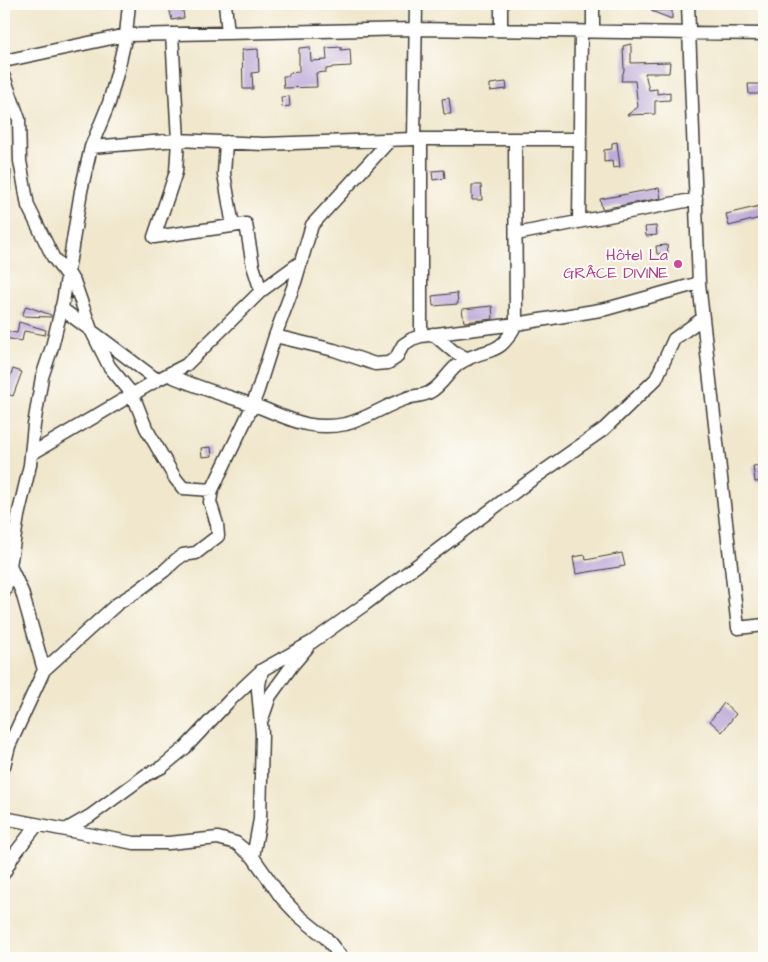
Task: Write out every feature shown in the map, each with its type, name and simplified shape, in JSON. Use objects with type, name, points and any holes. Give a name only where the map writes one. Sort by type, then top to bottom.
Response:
[{"type":"street","points":[[4,592],[31,454],[42,377],[52,347],[61,308],[81,190],[91,147],[109,103],[126,35],[130,4]]},
{"type":"street","points":[[225,4],[228,33]]},
{"type":"street","points":[[416,4],[418,139],[427,335]]},
{"type":"street","points":[[501,4],[501,30]]},
{"type":"street","points":[[579,222],[579,139],[587,32],[593,4]]},
{"type":"street","points":[[688,4],[699,283],[738,628],[764,625]]},
{"type":"street","points":[[4,61],[126,35],[415,29],[764,34]]},
{"type":"street","points":[[172,34],[178,140],[176,172],[154,236],[246,224],[253,266],[261,291]]},
{"type":"street","points":[[4,77],[19,119],[20,161],[28,206],[53,258],[75,284],[91,330],[109,366],[133,395],[146,428],[175,478],[183,488],[212,490]]},
{"type":"street","points":[[91,147],[178,140],[264,144],[418,139],[579,139]]},
{"type":"street","points":[[169,375],[297,423],[319,427],[345,424],[364,418],[406,398],[430,392],[460,363],[502,346],[509,338],[516,324],[515,139]]},
{"type":"street","points":[[4,766],[6,745],[44,670],[117,604],[136,592],[183,555],[196,553],[215,539],[219,531],[210,502],[212,490],[252,405],[302,260],[312,225],[390,140]]},
{"type":"street","points":[[226,142],[224,174],[233,226]]},
{"type":"street","points":[[516,234],[696,199]]},
{"type":"street","points":[[31,454],[186,365],[261,291],[302,260]]},
{"type":"street","points":[[275,336],[334,350],[375,364],[388,363],[396,358],[403,345],[412,338],[516,324],[606,309],[699,283]]},
{"type":"street","points":[[61,308],[157,380]]},
{"type":"street","points":[[67,829],[90,816],[146,775],[162,767],[185,748],[230,700],[262,670],[312,642],[527,483],[604,429],[656,379],[674,339],[703,318]]},
{"type":"street","points":[[427,335],[468,359]]},
{"type":"street","points":[[10,566],[22,592],[44,670]]},
{"type":"street","points":[[261,721],[270,696],[312,642]]},
{"type":"street","points":[[253,857],[260,819],[262,734],[258,690],[262,670]]},
{"type":"street","points":[[4,818],[134,843],[169,843],[218,838],[236,843],[253,857],[281,897],[299,916],[326,938],[342,958]]},
{"type":"street","points":[[4,873],[12,856],[37,825]]},
{"type":"building","points":[[168,4],[182,4],[184,18],[172,20]]},
{"type":"building","points":[[672,10],[672,19],[651,11]]},
{"type":"building","points":[[631,44],[631,63],[670,62],[669,73],[645,73],[649,90],[657,89],[657,94],[670,92],[670,100],[655,101],[655,114],[627,115],[638,107],[635,81],[621,81],[624,70],[623,46]]},
{"type":"building","points":[[310,47],[311,61],[327,60],[326,48],[341,47],[341,50],[350,49],[351,66],[332,67],[326,69],[326,72],[316,73],[317,87],[284,88],[283,76],[299,72],[299,48]]},
{"type":"building","points":[[258,49],[259,72],[252,73],[253,89],[243,89],[242,50]]},
{"type":"building","points":[[506,82],[507,89],[490,91],[490,84]]},
{"type":"building","points":[[748,84],[764,84],[764,94],[749,94]]},
{"type":"building","points":[[289,96],[290,106],[282,107],[281,97]]},
{"type":"building","points":[[449,98],[451,114],[444,114],[442,99]]},
{"type":"building","points":[[617,142],[620,167],[613,168],[612,161],[604,162],[604,150],[612,149],[612,143]]},
{"type":"building","points":[[4,170],[11,170],[10,192],[4,192]]},
{"type":"building","points":[[444,170],[445,178],[433,180],[432,171]]},
{"type":"building","points":[[472,185],[481,185],[482,200],[472,200]]},
{"type":"building","points":[[659,188],[661,198],[602,209],[600,199]]},
{"type":"building","points":[[760,206],[760,218],[729,226],[726,214]]},
{"type":"building","points":[[656,226],[657,235],[646,236],[645,227]]},
{"type":"building","points":[[667,245],[668,253],[657,254],[656,246]]},
{"type":"building","points":[[457,293],[458,304],[433,306],[432,296]]},
{"type":"building","points":[[26,306],[51,315],[51,317],[22,316]]},
{"type":"building","points":[[492,306],[493,319],[464,322],[462,309]]},
{"type":"building","points":[[19,322],[46,330],[45,335],[24,331],[22,341],[4,338],[4,331],[17,333]]},
{"type":"building","points":[[13,369],[22,372],[13,396],[4,393]]},
{"type":"building","points":[[211,447],[212,456],[202,457],[201,448]]},
{"type":"building","points":[[764,465],[764,481],[755,482],[753,466]]},
{"type":"building","points":[[622,553],[625,566],[576,574],[573,557],[585,555],[586,560]]},
{"type":"building","points":[[724,703],[736,714],[722,732],[710,721]]},
{"type":"place","name":"Hôtel La GRÂCE DIVINE","points":[[678,264]]}]
